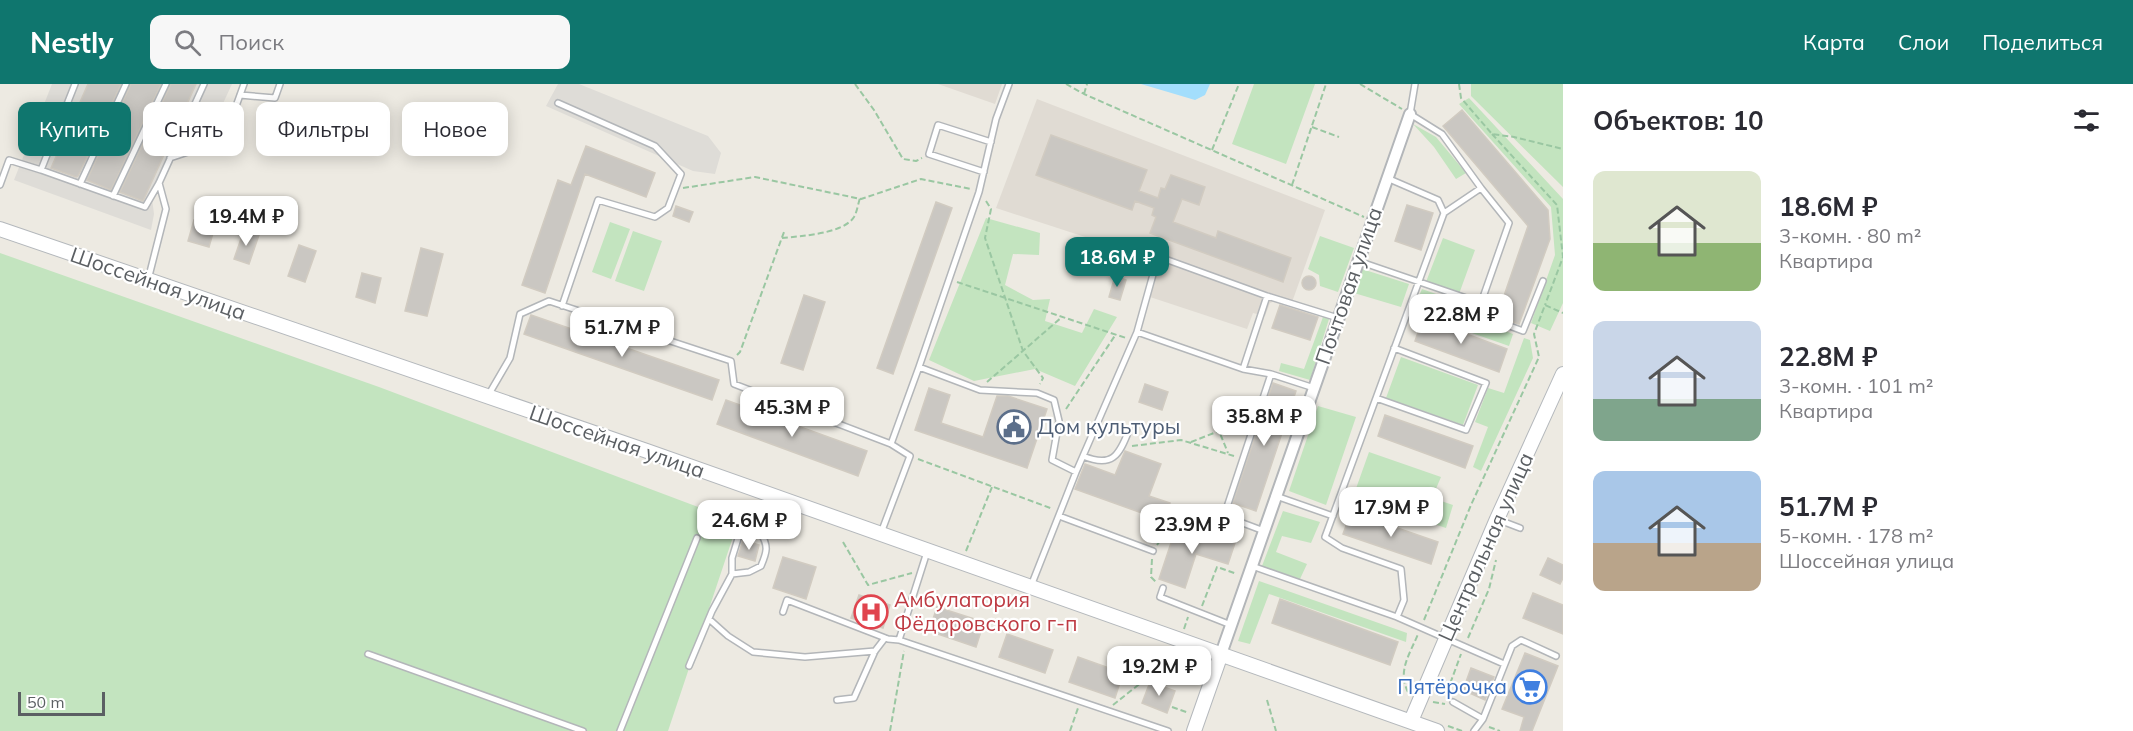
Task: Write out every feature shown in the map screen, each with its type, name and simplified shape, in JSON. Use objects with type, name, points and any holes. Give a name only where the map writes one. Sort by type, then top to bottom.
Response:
[{"type":"main road","name":"Шоссейная улица","points":[[0,229],[773,495],[1437,731]]},
{"type":"main road","name":"Центральная улица","points":[[1411,721],[1497,519],[1563,374]]},
{"type":"main road","name":"Почтовая улица","points":[[1194,731],[1221,654]]},
{"type":"street","name":"Почтовая улица","points":[[1221,654],[1410,114]]},
{"type":"lane","points":[[41,170],[75,84]]},
{"type":"lane","points":[[80,184],[126,84]]},
{"type":"lane","points":[[113,196],[166,84]]},
{"type":"lane","points":[[0,185],[9,160],[145,207],[159,183],[204,84]]},
{"type":"lane","points":[[170,158],[215,143],[231,120],[244,84]]},
{"type":"lane","points":[[240,95],[275,98],[279,84]]},
{"type":"lane","points":[[891,444],[979,191],[996,119],[1009,84]]},
{"type":"lane","points":[[1415,84],[1410,114],[1442,135],[1509,223],[1481,303]]},
{"type":"lane","points":[[558,103],[655,146],[681,174],[669,208],[655,218],[598,200],[562,306]]},
{"type":"lane","points":[[984,172],[929,154],[938,125],[991,142]]},
{"type":"lane","points":[[1387,178],[1438,200],[1444,213]]},
{"type":"lane","points":[[148,281],[166,209],[159,183]]},
{"type":"lane","points":[[1397,617],[1404,600],[1401,569],[1342,548],[1325,537],[1444,213],[1481,188]]},
{"type":"lane","points":[[1031,586],[1076,472],[1134,340],[1157,260],[1165,259],[1267,296],[1338,318]]},
{"type":"lane","points":[[1358,261],[1481,303],[1491,319],[1523,331],[1543,281]]},
{"type":"lane","points":[[1243,369],[1267,296]]},
{"type":"lane","points":[[487,397],[510,358],[520,314],[549,301],[731,361],[734,384],[891,444],[910,456],[881,535]]},
{"type":"lane","points":[[1137,332],[1243,369],[1271,374],[1314,388]]},
{"type":"lane","points":[[1376,398],[1466,430],[1486,383],[1394,348]]},
{"type":"lane","points":[[919,367],[980,390],[1037,393],[1054,400],[1059,421],[1052,460],[1076,472]]},
{"type":"lane","points":[[1264,531],[1224,516],[1271,374]]},
{"type":"lane","points":[[1083,456],[1096,462],[1107,461],[1116,456],[1123,447],[1129,430]]},
{"type":"lane","points":[[732,574],[749,572],[761,566],[767,552],[766,543],[760,532],[773,495]]},
{"type":"lane","points":[[1276,496],[1333,516]]},
{"type":"lane","points":[[1060,514],[1153,551]]},
{"type":"lane","points":[[1497,519],[1520,528]]},
{"type":"lane","points":[[689,666],[732,574],[732,558],[740,532],[760,532]]},
{"type":"lane","points":[[620,731],[697,538]]},
{"type":"lane","points":[[899,640],[927,551]]},
{"type":"lane","points":[[1252,566],[1397,617],[1504,664]]},
{"type":"lane","points":[[1163,588],[1160,597],[1231,625]]},
{"type":"lane","points":[[783,612],[787,600],[885,638],[899,640],[1168,731]]},
{"type":"lane","points":[[709,619],[728,636],[753,652],[805,657],[875,651]]},
{"type":"lane","points":[[837,700],[854,698],[872,663],[875,651],[885,638]]},
{"type":"lane","points":[[1474,731],[1512,646],[1521,640],[1556,656]]},
{"type":"lane","points":[[368,654],[583,731]]},
{"type":"lane","points":[[1454,702],[1480,721]]},
{"type":"path","points":[[855,84],[874,110],[903,159],[916,161],[929,154]]},
{"type":"path","points":[[1066,84],[1372,221]]},
{"type":"path","points":[[1084,94],[1087,84]]},
{"type":"path","points":[[1212,150],[1239,84]]},
{"type":"path","points":[[1292,185],[1326,84]]},
{"type":"path","points":[[1360,84],[1410,114]]},
{"type":"path","points":[[1408,692],[1402,673],[1471,505],[1539,357],[1534,334],[1563,257],[1557,206],[1461,98],[1459,84]]},
{"type":"path","points":[[1312,127],[1339,137]]},
{"type":"path","points":[[1492,134],[1563,149]]},
{"type":"path","points":[[675,189],[755,177],[860,198],[921,179],[979,191],[991,209],[985,238],[1005,298],[1023,351],[1042,378],[1037,393]]},
{"type":"path","points":[[782,238],[824,233],[849,222],[855,216],[860,198]]},
{"type":"path","points":[[731,361],[740,352],[784,232]]},
{"type":"path","points":[[949,280],[1134,340]]},
{"type":"path","points":[[1545,305],[1563,313]]},
{"type":"path","points":[[980,390],[1062,317]]},
{"type":"path","points":[[1059,421],[1116,334]]},
{"type":"path","points":[[1220,426],[1219,431],[1229,454]]},
{"type":"path","points":[[1189,442],[1219,431]]},
{"type":"path","points":[[1123,447],[1181,440],[1243,459]]},
{"type":"path","points":[[910,456],[1060,514]]},
{"type":"path","points":[[962,562],[992,487]]},
{"type":"path","points":[[1163,588],[1151,577],[1153,551],[1169,528],[1180,522],[1197,523],[1224,516]]},
{"type":"path","points":[[843,542],[868,585],[920,571]]},
{"type":"path","points":[[1199,612],[1217,567],[1248,578]]},
{"type":"path","points":[[890,731],[906,643]]},
{"type":"path","points":[[1107,710],[1147,678],[1168,675]]},
{"type":"path","points":[[1267,700],[1276,731]]},
{"type":"path","points":[[1427,700],[1443,705],[1454,702]]},
{"type":"path","points":[[1077,731],[1071,730],[1081,701]]},
{"type":"path","points":[[1172,707],[1192,714]]},
{"type":"path","points":[[1480,721],[1500,731]]},
{"type":"shaded area","points":[[52,84],[232,84],[224,102],[143,102],[143,156],[173,156],[152,199],[154,214],[151,230],[14,180],[24,156],[131,156],[131,102],[45,102]]},
{"type":"shaded area","points":[[558,84],[579,84],[708,136],[721,153],[715,174],[693,171],[546,106]]},
{"type":"shaded area","points":[[938,84],[1002,84],[995,104]]},
{"type":"shaded area","points":[[1037,99],[1325,210],[1291,305],[1277,300],[1270,303],[1265,316],[1253,313],[1247,329],[1150,297],[1156,276],[1130,267],[1119,248],[996,208]]},
{"type":"green space","points":[[1254,84],[1315,84],[1286,164],[1232,144]]},
{"type":"green space","points":[[1471,84],[1563,84],[1563,187],[1471,96]]},
{"type":"green space","points":[[1469,98],[1563,199],[1563,303],[1550,331],[1531,323],[1555,255],[1551,207],[1459,104]]},
{"type":"green space","points":[[1413,124],[1436,137],[1466,173],[1456,179],[1434,147]]},
{"type":"green space","points":[[986,218],[1040,233],[1039,255],[1013,254],[1005,285],[1033,300],[1050,299],[1045,321],[1082,333],[1094,309],[1117,317],[1075,386],[1035,369],[974,381],[929,360]]},
{"type":"green space","points":[[610,222],[630,229],[611,279],[592,272]]},
{"type":"green space","points":[[633,231],[662,241],[644,291],[615,281]]},
{"type":"green space","points":[[1320,236],[1354,248],[1338,292],[1320,286],[1319,275],[1308,269]]},
{"type":"green space","points":[[1443,238],[1475,250],[1459,294],[1426,282]]},
{"type":"green space","points":[[0,253],[379,387],[738,522],[668,731],[0,731]]},
{"type":"green space","points":[[1362,269],[1409,284],[1401,307],[1354,293]]},
{"type":"green space","points":[[1422,289],[1473,307],[1484,323],[1513,334],[1509,346],[1412,312]]},
{"type":"green space","points":[[1323,317],[1329,319],[1310,380],[1279,371],[1281,363],[1304,369]]},
{"type":"green space","points":[[1524,338],[1530,340],[1533,358],[1481,471],[1473,467],[1488,427],[1475,422],[1488,388],[1504,393]]},
{"type":"green space","points":[[1401,357],[1478,385],[1463,425],[1386,398]]},
{"type":"green space","points":[[1318,406],[1356,417],[1326,505],[1289,491]]},
{"type":"green space","points":[[1369,452],[1441,477],[1432,498],[1453,505],[1446,528],[1353,497]]},
{"type":"green space","points":[[1283,511],[1320,522],[1311,543],[1282,536],[1276,552],[1307,564],[1300,579],[1262,566]]},
{"type":"green space","points":[[1259,581],[1407,633],[1406,642],[1269,594],[1250,644],[1238,641]]},
{"type":"water","points":[[1141,84],[1210,84],[1205,95],[1195,100]]},
{"type":"building","points":[[88,84],[121,84],[113,102],[80,102]]},
{"type":"building","points":[[131,84],[161,84],[153,102],[143,102],[143,122],[131,148],[131,102],[123,102]]},
{"type":"building","points":[[171,84],[196,84],[188,102],[162,102]]},
{"type":"building","points":[[1462,110],[1548,210],[1550,239],[1519,324],[1497,316],[1528,226],[1443,126]]},
{"type":"building","points":[[1051,135],[1147,170],[1139,191],[1158,198],[1161,188],[1165,189],[1171,175],[1205,187],[1199,205],[1182,199],[1173,222],[1216,238],[1218,231],[1291,258],[1283,282],[1150,233],[1156,217],[1152,215],[1154,208],[1135,201],[1132,210],[1036,175]]},
{"type":"building","points":[[143,143],[143,156],[163,156],[143,201],[120,192]]},
{"type":"building","points":[[586,146],[655,173],[646,197],[585,174],[545,293],[522,285],[558,180],[571,185]]},
{"type":"building","points":[[56,156],[87,156],[76,177],[51,168]]},
{"type":"building","points":[[98,156],[127,156],[111,190],[87,180]]},
{"type":"building","points":[[936,202],[952,208],[893,374],[877,368]]},
{"type":"building","points":[[1407,205],[1433,213],[1421,250],[1395,241]]},
{"type":"building","points":[[676,206],[693,212],[689,222],[673,216]]},
{"type":"building","points":[[194,220],[215,226],[209,247],[188,241]]},
{"type":"building","points":[[244,230],[259,235],[249,264],[234,259]]},
{"type":"building","points":[[299,245],[316,251],[305,282],[288,276]]},
{"type":"building","points":[[421,248],[443,254],[427,316],[405,311]]},
{"type":"building","points":[[362,273],[381,278],[375,303],[356,297]]},
{"type":"building","points":[[1115,276],[1126,280],[1120,300],[1109,297]]},
{"type":"building","points":[[1309,276],[1314,278],[1316,283],[1314,288],[1309,290],[1304,288],[1302,283],[1304,278]]},
{"type":"building","points":[[804,295],[825,302],[803,370],[781,363]]},
{"type":"building","points":[[1280,305],[1318,317],[1310,340],[1272,328]]},
{"type":"building","points":[[531,315],[719,380],[712,400],[524,334]]},
{"type":"building","points":[[1423,318],[1507,349],[1499,372],[1415,341]]},
{"type":"building","points":[[1273,383],[1296,391],[1256,511],[1233,503]]},
{"type":"building","points":[[1145,384],[1168,392],[1162,410],[1139,402]]},
{"type":"building","name":"Дом культуры","points":[[929,388],[950,395],[941,423],[983,437],[997,396],[1008,396],[1047,409],[1027,468],[915,430]]},
{"type":"building","points":[[726,400],[867,451],[858,476],[717,424]]},
{"type":"building","points":[[1218,410],[1229,412],[1226,426],[1215,424]]},
{"type":"building","points":[[1385,415],[1473,446],[1465,468],[1378,436]]},
{"type":"building","points":[[1125,451],[1161,464],[1149,496],[1170,503],[1164,521],[1075,489],[1085,464],[1115,475]]},
{"type":"building","points":[[1351,512],[1438,542],[1431,564],[1343,534]]},
{"type":"building","points":[[1176,528],[1200,536],[1201,531],[1235,543],[1228,564],[1196,554],[1185,588],[1159,579]]},
{"type":"building","points":[[743,540],[759,545],[755,561],[738,556]]},
{"type":"building","points":[[783,557],[816,567],[806,599],[773,588]]},
{"type":"building","points":[[1548,558],[1563,565],[1563,578],[1560,584],[1540,575]]},
{"type":"building","points":[[1533,593],[1563,605],[1563,634],[1523,618]]},
{"type":"building","name":"Амбулатория Фёдоровского г-п","points":[[859,595],[890,605],[883,628],[851,618]]},
{"type":"building","points":[[1280,599],[1398,642],[1390,665],[1272,623]]},
{"type":"building","points":[[937,607],[984,622],[976,647],[929,631]]},
{"type":"building","points":[[1007,634],[1053,650],[1045,673],[999,657]]},
{"type":"building","name":"Пятёрочка","points":[[1525,653],[1558,666],[1532,731],[1520,731],[1524,717],[1502,709]]},
{"type":"building","points":[[1078,657],[1123,673],[1115,698],[1069,682]]},
{"type":"building","points":[[1471,668],[1494,677],[1485,700],[1463,690]]},
{"type":"building","points":[[1150,682],[1175,691],[1167,713],[1142,703]]},
{"type":"place","name":"Дом культуры","points":[[1014,427]]},
{"type":"place","name":"Амбулатория Фёдоровского г-п","points":[[871,612]]},
{"type":"place","name":"Пятёрочка","points":[[1530,687]]}]
